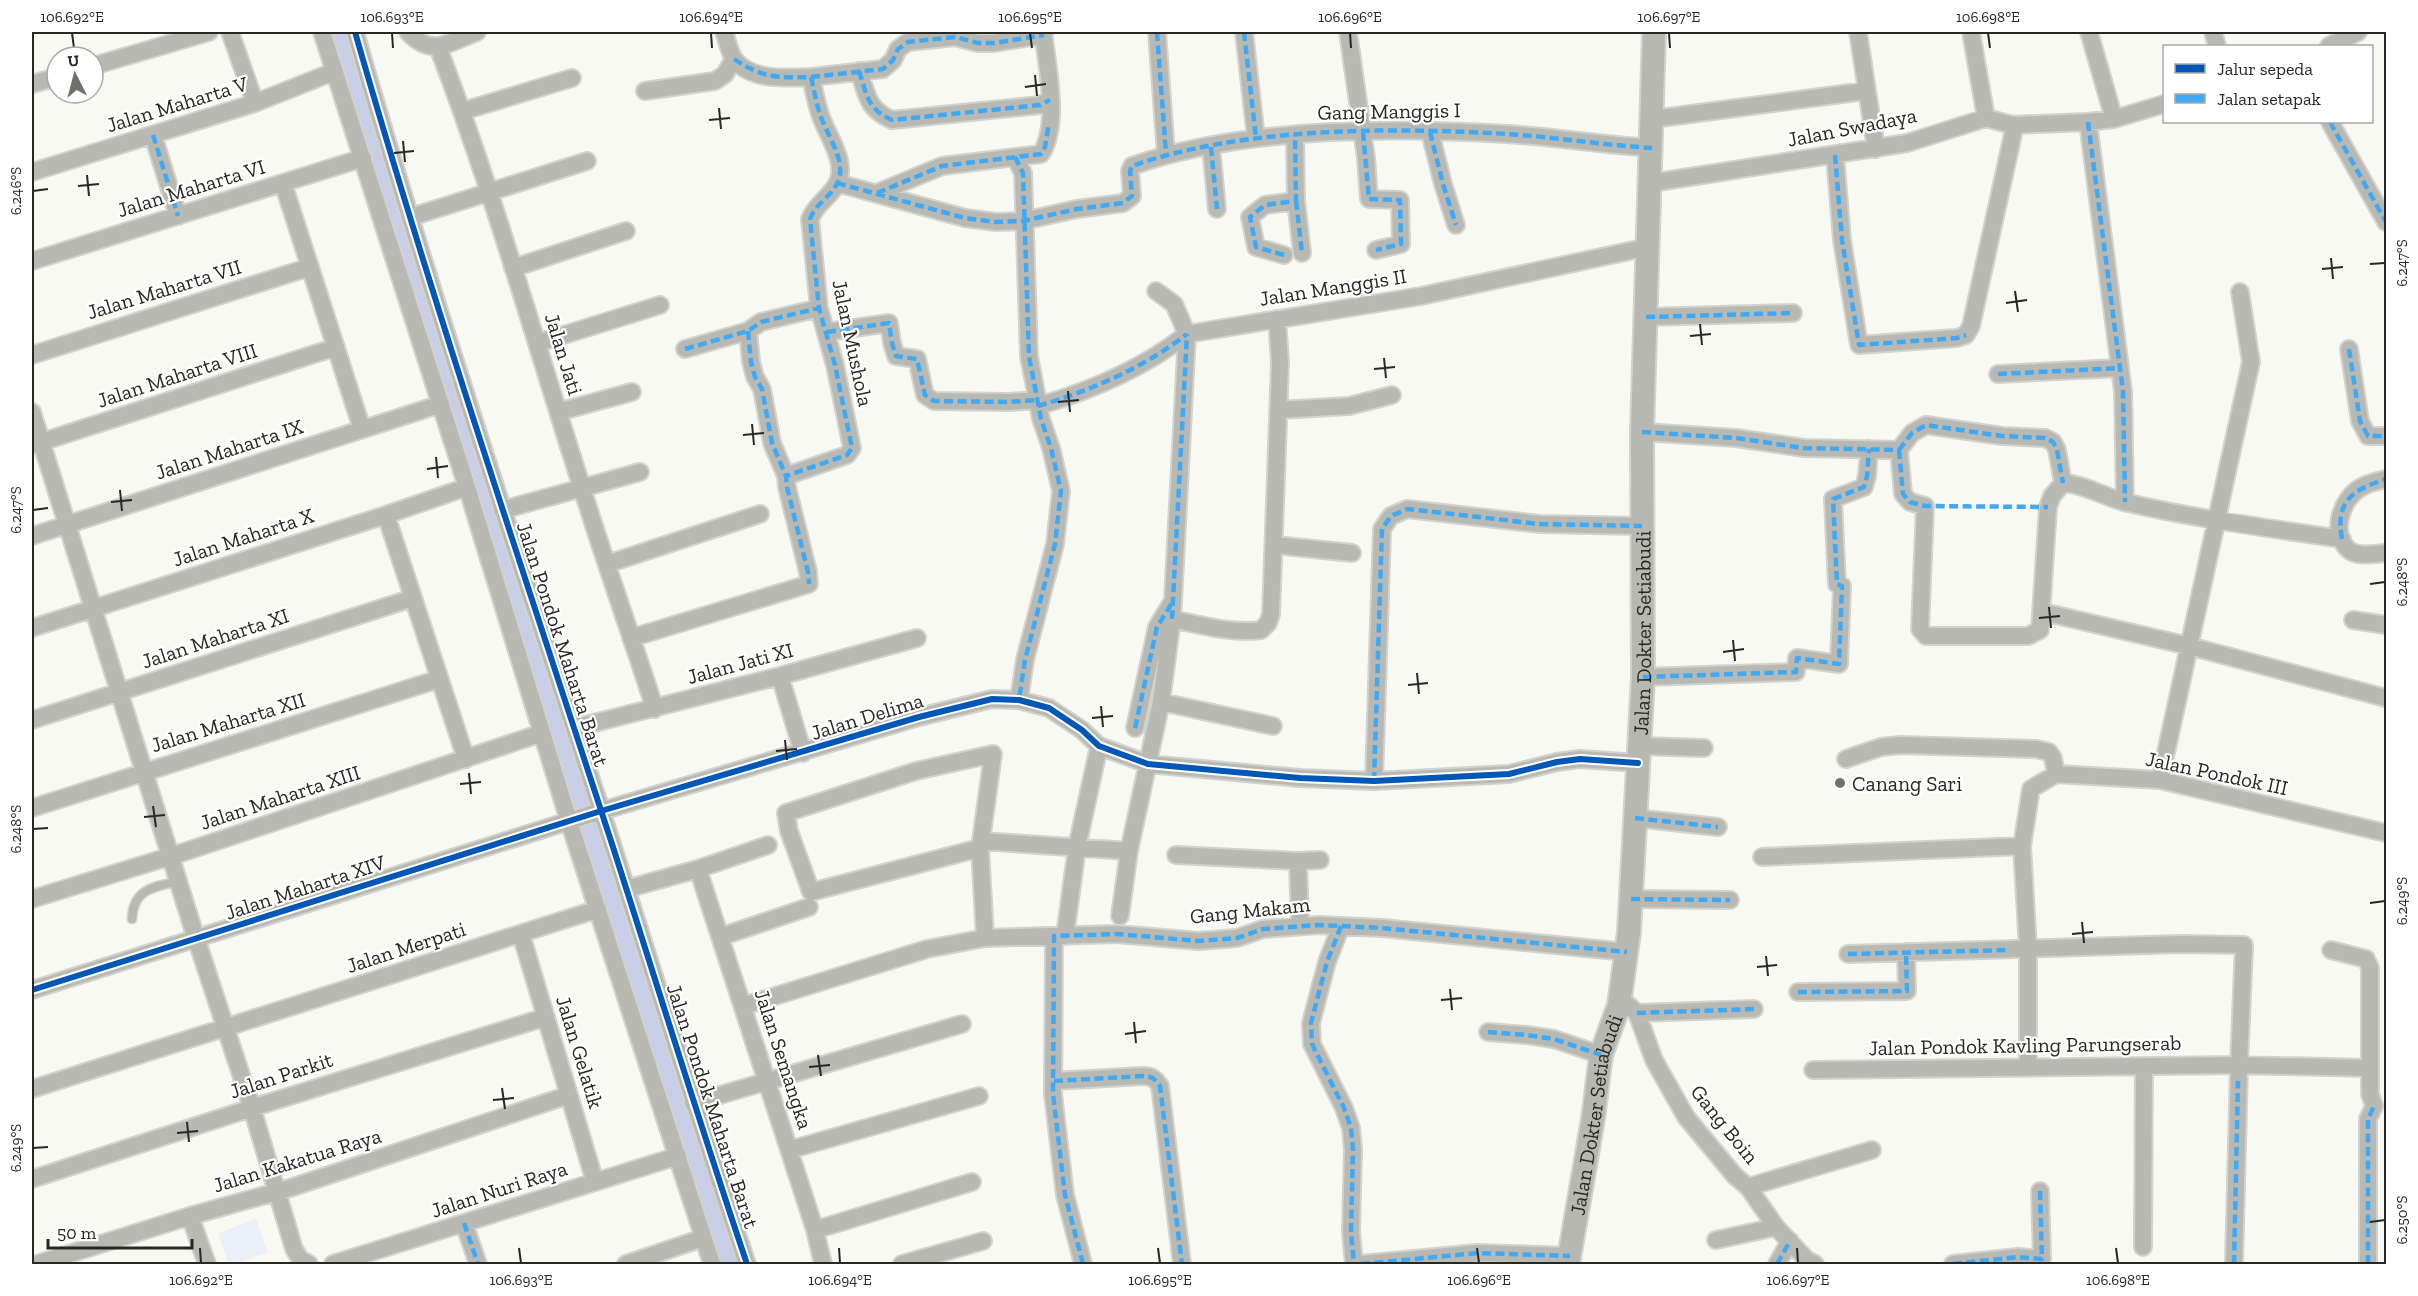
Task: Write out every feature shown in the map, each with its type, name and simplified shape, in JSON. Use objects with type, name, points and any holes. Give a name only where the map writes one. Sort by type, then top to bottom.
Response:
[{"type":"street","points":[[105,62],[209,32]]},
{"type":"street","points":[[230,32],[255,104]]},
{"type":"street","name":"Jalan Pondok Maharta Barat","points":[[322,32],[441,404],[542,734],[584,817],[626,889],[693,1103],[747,1264]]},
{"type":"street","name":"Jalan Pondok Maharta Barat","points":[[355,32],[502,510],[574,728],[598,909],[712,1264]]},
{"type":"street","points":[[408,32],[420,44],[438,46],[477,32]]},
{"type":"street","points":[[724,32],[734,58],[752,71],[779,79],[883,69],[903,46],[923,36],[955,37],[978,43],[994,43],[1044,33],[1050,100],[1049,123],[1045,147],[1041,154],[942,166],[877,193]]},
{"type":"street","points":[[1157,32],[1166,154]]},
{"type":"street","points":[[1244,32],[1256,138]]},
{"type":"street","points":[[1348,32],[1363,132],[1369,199],[1400,200],[1401,244],[1376,250]]},
{"type":"street","name":"Jalan Dokter Setiabudi","points":[[1569,1260],[1601,1055],[1628,1009],[1627,952],[1643,676],[1642,432],[1654,32]]},
{"type":"street","points":[[1858,32],[1865,91],[1876,148]]},
{"type":"street","points":[[1971,32],[1986,118],[2012,125],[2088,122],[2114,119],[2163,104]]},
{"type":"street","points":[[2089,32],[2114,119]]},
{"type":"street","points":[[2331,45],[2358,32]]},
{"type":"street","name":"Jalan Jati","points":[[438,46],[463,111],[582,488],[655,709]]},
{"type":"street","points":[[645,91],[715,81],[725,74],[734,58]]},
{"type":"street","points":[[859,71],[871,106],[879,114],[892,120],[1040,105],[1050,100]]},
{"type":"street","name":"Jalan Maharta V","points":[[32,172],[255,104],[333,72]]},
{"type":"street","points":[[811,77],[819,113],[835,147],[840,174],[837,183],[980,221],[1023,221]]},
{"type":"street","points":[[463,111],[572,78]]},
{"type":"street","points":[[1653,119],[1865,91]]},
{"type":"street","name":"Jalan Swadaya","points":[[1651,183],[1907,143],[1986,118]]},
{"type":"street","points":[[2088,122],[2123,391],[2125,502]]},
{"type":"street","points":[[2331,123],[2385,216]]},
{"type":"street","points":[[1835,155],[1842,240],[1859,345],[1958,338],[1966,335],[1971,326],[2013,134],[2012,125]]},
{"type":"street","name":"Gang Manggis I","points":[[1023,221],[1123,203],[1129,200],[1133,192],[1130,168],[1166,154],[1256,138],[1363,132],[1430,132],[1508,134],[1652,148]]},
{"type":"street","points":[[1430,132],[1456,225]]},
{"type":"street","points":[[153,135],[178,216]]},
{"type":"street","points":[[1294,135],[1296,201],[1302,253]]},
{"type":"street","points":[[1211,147],[1217,209]]},
{"type":"street","points":[[1015,157],[1023,173],[1029,356],[1038,403],[1052,448],[1061,491],[1055,544],[1025,660],[1019,700]]},
{"type":"street","name":"Jalan Maharta VI","points":[[32,261],[363,158]]},
{"type":"street","points":[[411,217],[587,161]]},
{"type":"street","points":[[284,183],[362,429]]},
{"type":"street","name":"Jalan Mushola","points":[[786,476],[847,455],[852,448],[827,332],[819,308],[810,219],[814,207],[828,197],[837,183]]},
{"type":"street","points":[[1284,255],[1256,247],[1250,217],[1265,205],[1296,201]]},
{"type":"street","points":[[513,268],[626,231]]},
{"type":"street","name":"Jalan Manggis II","points":[[827,332],[889,323],[896,356],[917,359],[925,395],[934,401],[1038,403],[1065,398],[1163,353],[1187,334],[1421,296],[1648,247]]},
{"type":"street","name":"Jalan Maharta VII","points":[[32,355],[310,267]]},
{"type":"street","points":[[1120,916],[1129,851],[1161,702],[1172,619],[1187,334],[1174,304],[1156,291]]},
{"type":"street","points":[[2160,780],[2251,362],[2240,292]]},
{"type":"street","points":[[538,343],[660,305]]},
{"type":"street","points":[[685,349],[748,331],[761,322],[819,308]]},
{"type":"street","points":[[1646,316],[1793,313]]},
{"type":"street","points":[[1172,619],[1251,632],[1261,630],[1268,623],[1271,614],[1275,545],[1279,410],[1280,363],[1277,319]]},
{"type":"street","points":[[631,638],[809,584],[786,476],[772,443],[762,389],[755,377],[751,362],[748,331]]},
{"type":"street","name":"Jalan Maharta VIII","points":[[36,443],[336,347]]},
{"type":"street","points":[[2349,349],[2363,430],[2368,436],[2386,436]]},
{"type":"street","points":[[1998,374],[2120,368]]},
{"type":"street","points":[[558,412],[632,392]]},
{"type":"street","points":[[1279,410],[1349,406],[1392,395]]},
{"type":"street","name":"Jalan Maharta IX","points":[[32,536],[441,404]]},
{"type":"street","points":[[32,412],[36,443],[68,526],[278,1191],[294,1249],[305,1262]]},
{"type":"street","points":[[2063,483],[2057,450],[2053,442],[2045,438],[2002,436],[1926,425],[1911,433],[1899,450],[1903,494],[1910,502],[1925,506],[1920,629],[1922,633],[1926,636],[2028,636],[2040,630],[2043,612],[2048,507],[2052,496],[2063,483],[2072,483],[2125,502],[2218,520],[2342,539]]},
{"type":"street","points":[[1642,432],[1736,438],[1804,448],[1899,450]]},
{"type":"street","points":[[1643,676],[1796,672],[1797,658],[1839,664],[1842,586],[1837,584],[1833,499],[1864,487],[1869,449]]},
{"type":"street","points":[[502,510],[640,472]]},
{"type":"street","points":[[2386,478],[2359,488],[2349,498],[2342,507],[2340,525],[2342,539],[2350,550],[2360,554],[2386,553]]},
{"type":"street","name":"Jalan Maharta X","points":[[32,628],[467,487]]},
{"type":"street","points":[[1374,781],[1382,529],[1391,516],[1407,509],[1522,522],[1642,526]]},
{"type":"street","points":[[607,564],[760,514]]},
{"type":"street","points":[[386,515],[466,759]]},
{"type":"street","points":[[1275,545],[1352,553]]},
{"type":"street","name":"Jalan Maharta XI","points":[[32,720],[413,598]]},
{"type":"street","points":[[1135,728],[1157,627],[1173,600]]},
{"type":"street","points":[[2043,612],[2189,646],[2386,698]]},
{"type":"street","points":[[2353,620],[2386,625]]},
{"type":"street","name":"Jalan Jati XI","points":[[574,728],[655,709],[917,638]]},
{"type":"street","points":[[780,676],[803,753]]},
{"type":"street","name":"Jalan Maharta XII","points":[[32,808],[439,679]]},
{"type":"street","name":"Jalan Delima","points":[[584,817],[963,705],[992,699],[1019,700],[1049,708],[1082,730],[1099,746]]},
{"type":"street","points":[[1161,702],[1273,726]]},
{"type":"street","name":"Jalan Maharta XIII","points":[[32,899],[171,856],[542,734]]},
{"type":"street","points":[[1846,759],[1881,747],[1900,745],[2036,749],[2049,752],[2053,758],[2056,774],[2031,789],[2022,846],[2028,950],[2028,1067]]},
{"type":"street","points":[[1083,1264],[1076,1230],[1065,1195],[1053,1094],[1059,936],[1099,746],[1148,764],[1300,778],[1374,781],[1509,774],[1557,762],[1704,748]]},
{"type":"street","points":[[985,938],[980,889],[980,844],[993,754],[915,771],[786,813],[789,831],[811,892],[980,844],[1129,851]]},
{"type":"street","name":"Jalan Pondok III","points":[[2056,774],[2160,780],[2386,833]]},
{"type":"street","name":"Jalan Maharta XIV","points":[[32,990],[584,817]]},
{"type":"street","points":[[1635,818],[1718,827]]},
{"type":"street","points":[[626,889],[698,869],[768,845]]},
{"type":"street","points":[[1762,857],[2022,846]]},
{"type":"street","points":[[1176,855],[1320,860]]},
{"type":"street","points":[[1298,861],[1300,926]]},
{"type":"street","name":"Jalan Semangka","points":[[698,869],[815,1230],[823,1264]]},
{"type":"street","points":[[1631,899],[1730,900]]},
{"type":"street","points":[[720,937],[809,907]]},
{"type":"street","name":"Jalan Merpati","points":[[32,1089],[598,909]]},
{"type":"street","points":[[1341,926],[1327,962],[1311,1023],[1311,1044],[1344,1108],[1351,1128],[1353,1150],[1351,1232],[1354,1264]]},
{"type":"street","name":"Gang Makam","points":[[743,1006],[927,949],[985,938],[1117,934],[1199,941],[1237,938],[1263,929],[1341,926],[1627,952]]},
{"type":"street","name":"Jalan Gelatik","points":[[521,934],[595,1182]]},
{"type":"street","points":[[1848,954],[2180,944],[2244,945],[2234,1264]]},
{"type":"street","points":[[2331,950],[2366,959],[2370,968],[2370,1094],[2380,1108],[2368,1119],[2368,1264]]},
{"type":"street","points":[[1798,992],[1907,991],[1906,952]]},
{"type":"street","points":[[1628,1009],[1754,1009]]},
{"type":"street","name":"Gang Boin","points":[[1628,1009],[1686,1117],[1735,1176],[1748,1187],[1776,1227],[1808,1260],[1815,1264]]},
{"type":"street","name":"Jalan Parkit","points":[[32,1179],[546,1017]]},
{"type":"street","points":[[693,1103],[962,1024]]},
{"type":"street","points":[[1488,1032],[1554,1040],[1601,1055]]},
{"type":"street","points":[[2143,1247],[2144,1066]]},
{"type":"street","name":"Jalan Pondok Kavling Parungserab","points":[[1813,1070],[2144,1066],[2239,1073],[2370,1068]]},
{"type":"street","points":[[1054,1081],[1142,1076],[1149,1076],[1156,1080],[1160,1086],[1182,1264]]},
{"type":"street","name":"Jalan Kakatua Raya","points":[[37,1264],[278,1191],[569,1095]]},
{"type":"street","points":[[789,1150],[979,1096]]},
{"type":"street","points":[[1748,1187],[1872,1150]]},
{"type":"street","name":"Jalan Nuri Raya","points":[[333,1264],[678,1156]]},
{"type":"street","points":[[815,1230],[972,1182]]},
{"type":"street","points":[[1953,1264],[2018,1257],[2043,1262],[2040,1191]]},
{"type":"street","points":[[190,1216],[207,1264]]},
{"type":"street","points":[[464,1223],[478,1264]]},
{"type":"street","points":[[1716,1240],[1776,1227]]},
{"type":"street","points":[[627,1264],[703,1238]]},
{"type":"street","points":[[902,1264],[983,1241]]},
{"type":"street","points":[[1777,1264],[1790,1241]]},
{"type":"street","points":[[1361,1264],[1478,1253],[1569,1260]]},
{"type":"lane","points":[[132,919],[132,907],[136,899],[144,892],[178,880]]},
{"type":"shaded area","points":[[256,1219],[268,1252],[229,1264],[218,1233]]},
{"type":"waterway","points":[[336,32],[620,939],[727,1264]]},
{"type":"marked path","points":[[1157,32],[1166,154]]},
{"type":"marked path","points":[[1244,32],[1256,138]]},
{"type":"marked path","points":[[811,77],[883,69],[893,60],[898,49],[908,42],[955,37],[978,43],[994,43],[1044,35]]},
{"type":"marked path","points":[[734,59],[753,70],[771,76],[811,77],[820,114],[835,147],[840,165],[838,182],[810,219],[819,308],[835,365],[852,448],[847,455],[786,476]]},
{"type":"marked path","points":[[859,71],[866,94],[873,106],[892,120],[1040,105],[1050,100]]},
{"type":"marked path","points":[[2088,122],[2123,391],[2125,502]]},
{"type":"marked path","points":[[877,193],[942,166],[1041,154],[1045,147],[1049,123]]},
{"type":"marked path","points":[[2331,123],[2386,222]]},
{"type":"marked path","points":[[837,183],[965,218],[996,222],[1023,221],[1077,209],[1123,203],[1132,196],[1130,171],[1132,166],[1175,153],[1268,137],[1366,131],[1462,132],[1525,135],[1652,148]]},
{"type":"marked path","points":[[1363,132],[1369,199],[1400,200],[1401,244],[1376,250]]},
{"type":"marked path","points":[[1430,132],[1456,225]]},
{"type":"marked path","points":[[153,135],[178,216]]},
{"type":"marked path","points":[[1284,255],[1256,247],[1250,217],[1265,205],[1296,201],[1295,135]]},
{"type":"marked path","points":[[1211,147],[1217,209]]},
{"type":"marked path","points":[[1835,155],[1842,240],[1859,345],[1957,338],[1966,335]]},
{"type":"marked path","points":[[1015,157],[1023,173],[1029,356],[1041,419],[1051,448],[1061,491],[1055,544],[1025,660],[1019,700]]},
{"type":"marked path","points":[[1296,201],[1302,253]]},
{"type":"marked path","points":[[685,349],[748,331],[761,322],[819,308]]},
{"type":"marked path","points":[[1646,317],[1793,313]]},
{"type":"marked path","points":[[827,332],[889,323],[896,356],[917,359],[925,395],[934,401],[1037,400]]},
{"type":"marked path","points":[[748,331],[751,362],[755,377],[762,389],[772,443],[786,476],[809,584]]},
{"type":"marked path","points":[[1038,406],[1116,377],[1153,357],[1187,334]]},
{"type":"marked path","points":[[1172,619],[1187,334]]},
{"type":"marked path","points":[[2349,349],[2360,421],[2368,436],[2386,436]]},
{"type":"marked path","points":[[1998,374],[2120,368]]},
{"type":"marked path","points":[[1899,450],[1912,433],[1926,425],[2002,436],[2045,438],[2053,442],[2057,450],[2063,483]]},
{"type":"marked path","points":[[1642,432],[1736,438],[1804,448],[1899,450]]},
{"type":"marked path","points":[[1643,677],[1796,672],[1797,658],[1839,664],[1842,586],[1837,584],[1833,499],[1864,487],[1869,449]]},
{"type":"marked path","points":[[1899,450],[1903,494],[1910,502],[1925,506],[2048,507]]},
{"type":"marked path","points":[[2342,539],[2341,515],[2349,498],[2364,488],[2386,479]]},
{"type":"marked path","points":[[1374,781],[1382,529],[1391,516],[1407,509],[1540,524],[1642,526]]},
{"type":"marked path","points":[[1135,728],[1157,627],[1172,603]]},
{"type":"marked path","points":[[1635,818],[1718,827]]},
{"type":"marked path","points":[[1631,899],[1730,900]]},
{"type":"marked path","points":[[1083,1264],[1065,1195],[1053,1094],[1054,936],[1117,934],[1199,941],[1237,938],[1263,929],[1319,925],[1382,928],[1627,952]]},
{"type":"marked path","points":[[1341,926],[1327,962],[1311,1023],[1312,1044],[1344,1108],[1351,1128],[1353,1150],[1351,1232],[1354,1264]]},
{"type":"marked path","points":[[1848,954],[2010,950]]},
{"type":"marked path","points":[[1798,992],[1907,991],[1906,952]]},
{"type":"marked path","points":[[1637,1013],[1754,1009]]},
{"type":"marked path","points":[[1488,1032],[1554,1039],[1601,1055]]},
{"type":"marked path","points":[[1054,1081],[1148,1076],[1158,1083],[1182,1264]]},
{"type":"marked path","points":[[2234,1264],[2238,1081]]},
{"type":"marked path","points":[[2368,1264],[2368,1119],[2374,1106]]},
{"type":"marked path","points":[[1953,1264],[2018,1257],[2042,1259],[2040,1191]]},
{"type":"marked path","points":[[464,1223],[478,1264]]},
{"type":"marked path","points":[[1777,1264],[1790,1241]]},
{"type":"marked path","points":[[1361,1264],[1478,1253],[1570,1256]]},
{"type":"cycle path","points":[[355,32],[447,337],[747,1264]]},
{"type":"cycle path","points":[[32,990],[601,811],[919,717],[992,699],[1019,700],[1049,708],[1082,730],[1099,746],[1148,764],[1300,778],[1374,781],[1509,774],[1557,762],[1580,759],[1638,763]]},
{"type":"place","name":"Canang Sari","points":[[1840,783]]}]
